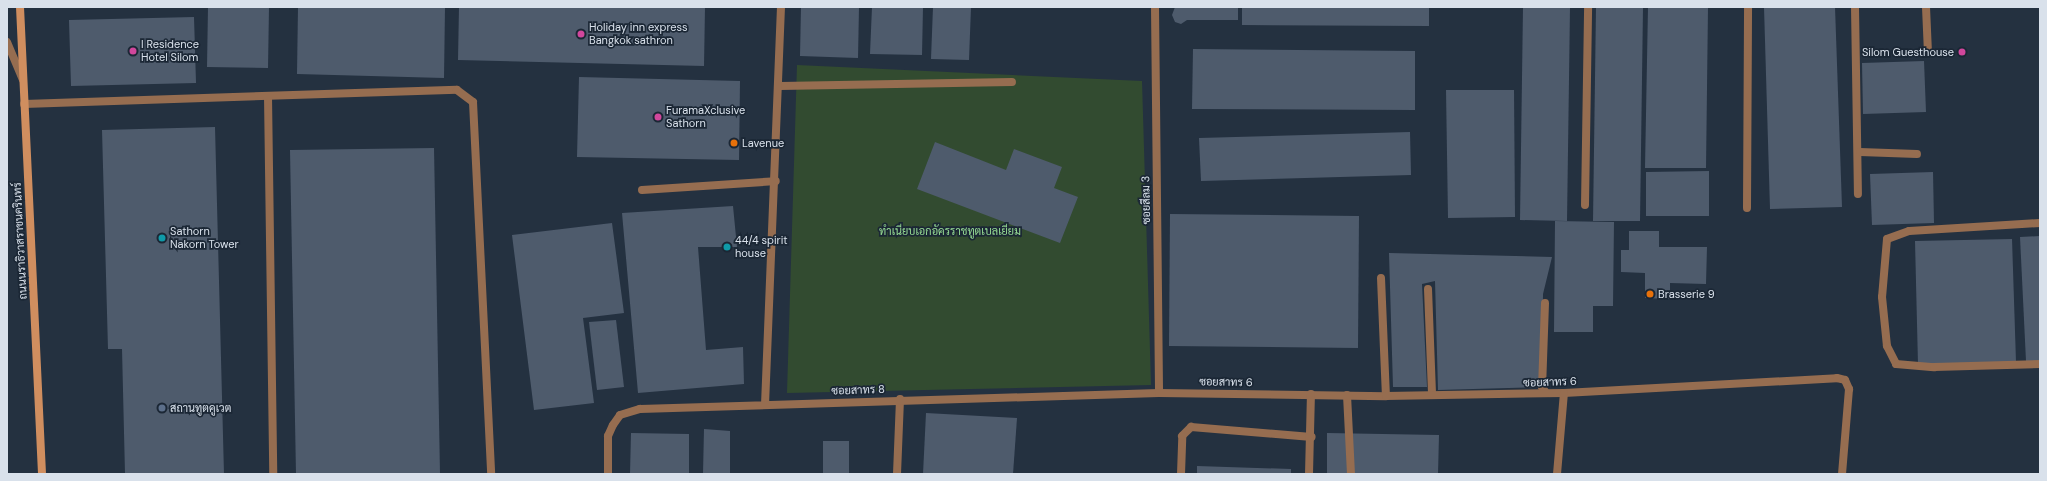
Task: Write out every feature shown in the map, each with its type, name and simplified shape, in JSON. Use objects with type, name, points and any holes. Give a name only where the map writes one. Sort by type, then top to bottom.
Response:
[{"type":"main road","name":"ถนนนราธิวาสราชนครินทร์","points":[[20,7],[42,474]]},
{"type":"street","points":[[765,405],[780,86],[781,7]]},
{"type":"street","name":"ซอยสีลม 3","points":[[1154,7],[1159,393]]},
{"type":"street","points":[[1585,205],[1588,7]]},
{"type":"street","points":[[1747,208],[1748,7]]},
{"type":"street","points":[[1855,7],[1860,152],[1858,194]]},
{"type":"street","points":[[1926,7],[1928,52]]},
{"type":"street","points":[[7,42],[24,82]]},
{"type":"street","points":[[780,86],[1012,82]]},
{"type":"street","points":[[24,104],[457,90],[473,102],[490,474]]},
{"type":"street","points":[[268,96],[273,474]]},
{"type":"street","points":[[1860,152],[1917,154]]},
{"type":"street","points":[[642,190],[776,181]]},
{"type":"street","points":[[2040,223],[1909,231],[1888,239],[1882,297],[1887,346],[1896,364],[1934,367],[2040,364]]},
{"type":"street","points":[[1380,278],[1386,396]]},
{"type":"street","points":[[1428,289],[1432,395]]},
{"type":"street","points":[[1545,303],[1542,387],[1546,393]]},
{"type":"street","name":"ซอยสาทร 6","points":[[1159,393],[1386,396],[1564,393],[1843,379],[1849,389],[1842,474]]},
{"type":"street","name":"ซอยสาทร 8","points":[[608,474],[608,436],[620,415],[640,409],[900,399],[1159,393]]},
{"type":"street","points":[[1557,474],[1564,393]]},
{"type":"street","points":[[1309,474],[1312,437],[1311,394]]},
{"type":"street","points":[[1347,395],[1351,474]]},
{"type":"street","points":[[897,474],[900,399]]},
{"type":"street","points":[[1181,474],[1182,436],[1191,427],[1312,437]]},
{"type":"green space","name":"ทำเนียบเอกอัครราชทูตเบลเยียม","points":[[797,65],[1142,81],[1151,385],[787,393]]},
{"type":"building","points":[[208,7],[269,7],[268,68],[207,67]]},
{"type":"building","points":[[298,7],[445,7],[444,78],[297,74]]},
{"type":"building","name":"Holiday inn express Bangkok sathron","points":[[459,7],[705,7],[704,66],[458,60]]},
{"type":"building","points":[[801,7],[859,7],[858,58],[800,56]]},
{"type":"building","points":[[872,7],[923,7],[922,55],[870,54]]},
{"type":"building","points":[[933,7],[971,7],[969,60],[931,59]]},
{"type":"building","points":[[1175,7],[1238,7],[1238,20],[1187,20],[1181,24],[1175,22],[1172,15]]},
{"type":"building","points":[[1242,7],[1429,7],[1429,26],[1242,25]]},
{"type":"building","points":[[1523,7],[1570,7],[1567,221],[1520,220]]},
{"type":"building","points":[[1596,7],[1643,7],[1640,221],[1593,221]]},
{"type":"building","points":[[1648,7],[1708,7],[1706,168],[1645,168]]},
{"type":"building","points":[[1764,7],[1835,7],[1842,207],[1770,209]]},
{"type":"building","name":"I Residence Hotel Silom","points":[[194,17],[196,83],[71,86],[69,20]]},
{"type":"building","points":[[1193,49],[1415,51],[1415,110],[1192,109]]},
{"type":"building","points":[[1924,61],[1926,112],[1863,114],[1862,63]]},
{"type":"building","points":[[579,77],[740,81],[739,160],[577,157]]},
{"type":"building","points":[[1446,90],[1514,90],[1515,217],[1448,218]]},
{"type":"building","name":"Sathorn Nakorn Tower","points":[[215,127],[224,474],[125,474],[122,349],[108,349],[102,130]]},
{"type":"building","points":[[1410,132],[1411,175],[1201,181],[1199,138]]},
{"type":"building","points":[[935,142],[1006,170],[1014,149],[1062,167],[1054,188],[1078,197],[1060,243],[917,189]]},
{"type":"building","points":[[434,148],[440,474],[296,474],[290,150]]},
{"type":"building","points":[[1709,171],[1709,216],[1646,216],[1646,172]]},
{"type":"building","points":[[1933,172],[1934,223],[1872,225],[1870,174]]},
{"type":"building","points":[[733,206],[737,247],[698,247],[706,350],[743,347],[744,384],[638,393],[622,213]]},
{"type":"building","points":[[1170,214],[1359,216],[1358,348],[1169,346]]},
{"type":"building","points":[[1555,221],[1614,222],[1613,306],[1593,306],[1593,332],[1554,332]]},
{"type":"building","points":[[612,223],[624,313],[583,318],[594,403],[534,410],[512,235]]},
{"type":"building","points":[[1629,231],[1659,231],[1659,247],[1707,247],[1706,284],[1670,283],[1670,299],[1645,298],[1645,273],[1621,272],[1621,250],[1629,250]]},
{"type":"building","points":[[2040,236],[2040,361],[2026,361],[2020,237]]},
{"type":"building","points":[[2012,239],[2016,362],[1918,364],[1915,241]]},
{"type":"building","points":[[1389,253],[1552,257],[1543,294],[1542,387],[1438,390],[1435,281],[1422,284],[1427,387],[1393,387]]},
{"type":"building","points":[[616,320],[624,387],[597,390],[589,322]]},
{"type":"building","points":[[926,413],[1017,418],[1013,474],[923,474]]},
{"type":"building","points":[[704,429],[730,431],[730,474],[703,474]]},
{"type":"building","points":[[631,433],[689,434],[689,474],[630,474]]},
{"type":"building","points":[[1327,433],[1439,435],[1438,474],[1327,474]]},
{"type":"building","points":[[823,441],[849,441],[849,474],[823,474]]},
{"type":"building","points":[[1197,466],[1291,469],[1291,474],[1197,474]]},
{"type":"place","name":"Holiday inn express Bangkok sathron","points":[[581,34]]},
{"type":"place","name":"I Residence Hotel Silom","points":[[133,51]]},
{"type":"place","name":"Silom Guesthouse","points":[[1962,52]]},
{"type":"place","name":"FuramaXclusive Sathorn","points":[[658,117]]},
{"type":"place","name":"Lavenue","points":[[734,143]]},
{"type":"place","name":"Sathorn Nakorn Tower","points":[[162,238]]},
{"type":"place","name":"44/4 spirit house","points":[[727,247]]},
{"type":"place","name":"Brasserie 9","points":[[1650,294]]},
{"type":"place","name":"สถานทูตคูเวต","points":[[162,408]]}]
